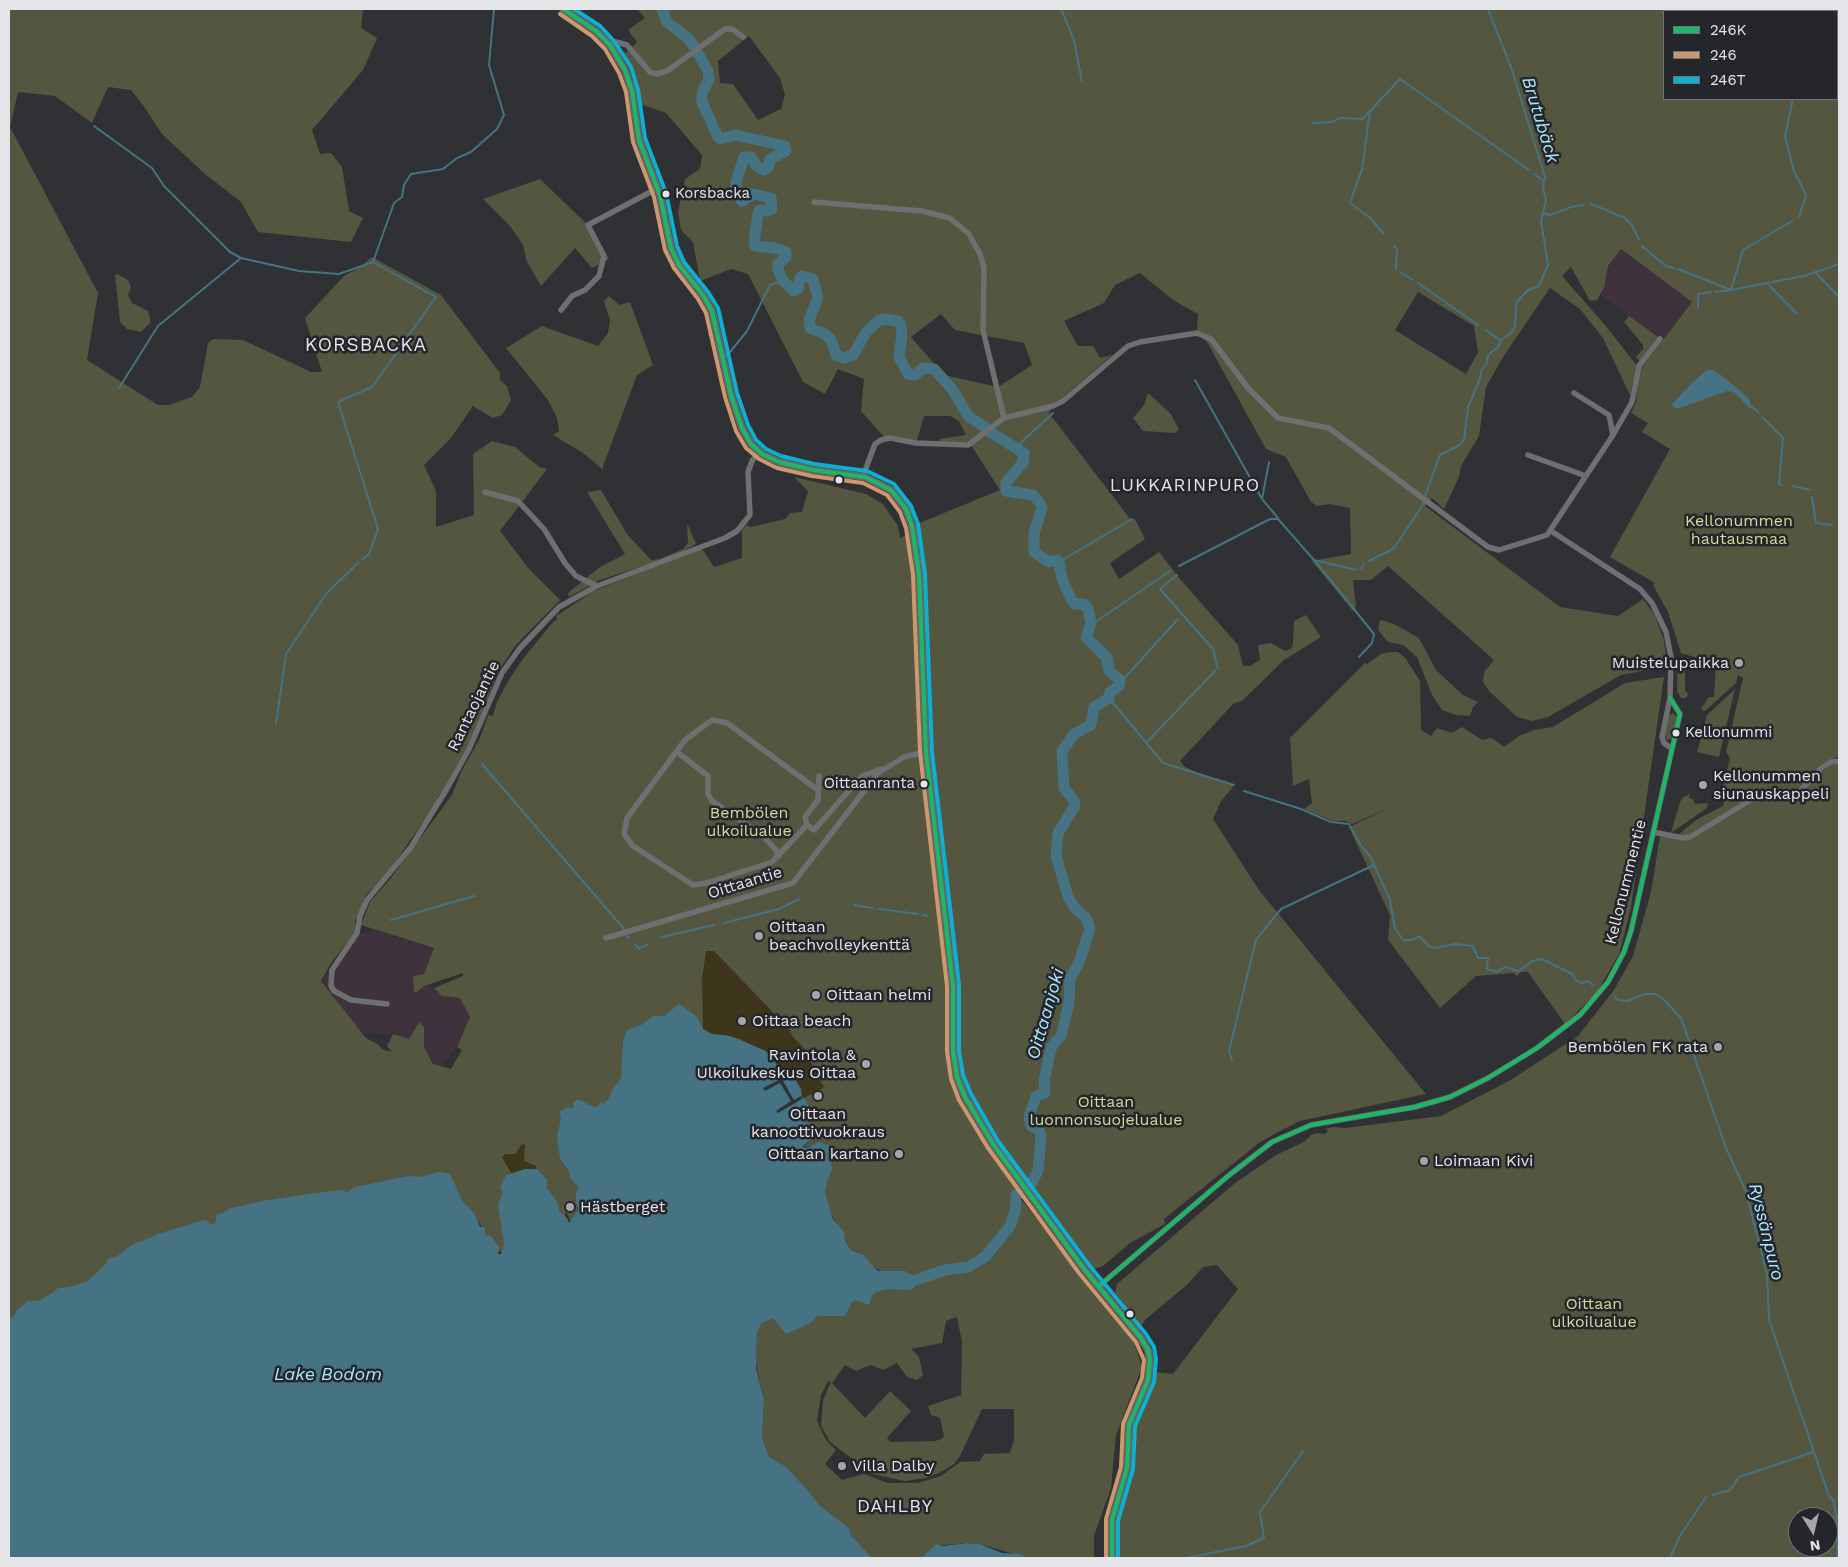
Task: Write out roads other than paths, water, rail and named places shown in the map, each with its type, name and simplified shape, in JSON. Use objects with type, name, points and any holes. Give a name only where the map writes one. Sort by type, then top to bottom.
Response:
[{"type":"main road","points":[[563,9],[596,31],[610,45],[625,70],[632,91],[639,140],[658,188],[671,248],[679,265],[703,295],[712,312],[736,414],[751,444],[759,452],[779,462],[797,467],[863,476],[891,490],[900,499],[912,526],[921,605],[926,752],[953,986],[953,1050],[956,1077],[965,1097],[992,1144],[1098,1286],[1141,1338],[1148,1350],[1150,1360],[1148,1380],[1129,1425],[1127,1468],[1112,1520],[1112,1558]]},
{"type":"street","points":[[610,45],[616,42],[627,45],[650,72],[657,74],[667,71],[725,29],[732,29],[744,37]]},
{"type":"street","points":[[561,310],[572,296],[585,290],[599,276],[604,256],[588,225],[658,188]]},
{"type":"street","points":[[814,202],[922,211],[950,218],[970,234],[980,254],[984,268],[983,330],[1004,418]]},
{"type":"street","points":[[863,476],[875,444],[881,440],[890,438],[968,445],[1004,418],[1058,404],[1128,346],[1197,333],[1211,340],[1248,388],[1278,418],[1330,428],[1493,549],[1499,550],[1542,537],[1551,531],[1632,402],[1639,366],[1660,339]]},
{"type":"street","points":[[1574,393],[1609,415],[1613,435]]},
{"type":"street","name":"Rantaojantie","points":[[388,1004],[351,1000],[334,991],[331,986],[332,970],[357,934],[360,916],[367,900],[411,847],[448,787],[469,749],[502,673],[520,648],[559,607],[597,586],[725,538],[737,531],[750,515],[748,472],[752,461],[759,452]]},
{"type":"street","points":[[1528,455],[1586,476]]},
{"type":"street","points":[[484,492],[518,501],[544,529],[564,563],[576,576],[597,586]]},
{"type":"street","name":"Kellonummentie","points":[[1551,531],[1640,589],[1652,603],[1666,632],[1671,656],[1670,698],[1662,737],[1664,743],[1671,748]]},
{"type":"street","name":"Kellonummentie","points":[[1098,1286],[1228,1176],[1272,1142],[1311,1125],[1415,1107],[1450,1097],[1488,1078],[1567,1026],[1600,993],[1624,952],[1631,931],[1680,714],[1670,698]]},
{"type":"street","points":[[807,825],[779,856],[765,865],[693,885],[633,846],[624,834],[627,818],[685,740],[712,720],[718,720],[818,790]]},
{"type":"street","points":[[677,752],[708,776],[708,794],[712,801],[763,836],[779,856]]},
{"type":"street","name":"Oittaantie","points":[[606,938],[793,883],[882,769],[904,757],[926,752]]},
{"type":"street","points":[[1653,832],[1683,838],[1690,837],[1754,798],[1777,791],[1798,793],[1826,764],[1839,761]]},
{"type":"street","points":[[820,776],[818,800],[805,817],[810,829],[817,828],[862,776],[882,769]]},
{"type":"water","points":[[1707,370],[1712,370],[1721,375],[1737,388],[1749,399],[1752,407],[1750,409],[1734,392],[1727,391],[1677,409],[1671,405]]},
{"type":"water","name":"Lake Bodom","points":[[679,1004],[697,1017],[703,1029],[712,1034],[730,1036],[766,1051],[780,1069],[795,1079],[801,1089],[802,1098],[807,1098],[804,1100],[806,1100],[809,1108],[806,1122],[818,1134],[803,1146],[804,1148],[809,1147],[818,1142],[830,1146],[832,1170],[827,1180],[825,1193],[833,1219],[844,1232],[845,1240],[851,1250],[863,1255],[878,1271],[905,1271],[916,1277],[917,1283],[912,1290],[889,1289],[876,1292],[872,1295],[869,1305],[855,1300],[845,1316],[818,1316],[809,1324],[786,1334],[773,1318],[762,1323],[757,1332],[756,1368],[764,1400],[762,1438],[769,1457],[785,1466],[819,1505],[849,1528],[850,1534],[872,1558],[9,1558],[9,1319],[14,1316],[17,1310],[28,1301],[38,1301],[58,1288],[70,1287],[87,1281],[103,1267],[109,1258],[116,1257],[132,1245],[161,1233],[204,1220],[215,1224],[217,1214],[223,1213],[228,1209],[262,1201],[315,1193],[342,1190],[346,1193],[355,1187],[409,1176],[420,1177],[439,1172],[450,1174],[463,1202],[475,1214],[480,1227],[484,1227],[486,1235],[491,1236],[499,1247],[498,1254],[501,1254],[504,1244],[498,1204],[503,1193],[500,1187],[506,1175],[525,1169],[537,1169],[547,1180],[547,1188],[558,1203],[559,1211],[567,1218],[569,1223],[579,1209],[576,1202],[576,1192],[579,1188],[570,1178],[569,1171],[560,1159],[557,1136],[561,1119],[560,1111],[567,1107],[573,1109],[573,1103],[577,1099],[594,1107],[599,1106],[600,1102],[603,1104],[609,1099],[612,1090],[621,1078],[623,1041],[627,1030],[641,1025],[653,1016],[664,1016]]},
{"type":"water","points":[[967,1543],[980,1544],[1002,1553],[1020,1554],[1027,1558],[921,1558],[936,1544],[943,1546]]},
{"type":"waterway","points":[[373,262],[394,203],[402,197],[404,185],[411,174],[443,169],[457,158],[471,152],[497,129],[504,115],[489,65],[494,9]]},
{"type":"waterway","points":[[662,9],[667,22],[689,39],[694,47]]},
{"type":"waterway","points":[[1061,9],[1074,40],[1082,82]]},
{"type":"waterway","name":"Brutubäck","points":[[1425,496],[1440,455],[1460,445],[1464,440],[1468,407],[1480,379],[1481,371],[1487,363],[1488,355],[1499,346],[1501,340],[1511,333],[1515,327],[1516,303],[1528,290],[1539,286],[1548,265],[1541,221],[1546,200],[1543,188],[1545,177],[1512,70],[1488,9]]},
{"type":"waterway","points":[[697,52],[708,71],[709,79],[702,93],[702,102],[718,137],[721,139],[735,135],[785,146],[786,151],[770,159],[769,166],[764,170],[757,167],[751,157],[744,157],[736,182],[738,196],[742,201],[753,194],[771,198],[772,209],[767,211],[760,210],[758,213],[755,246],[775,248],[786,252],[786,257],[778,264],[778,270],[783,281],[794,291],[798,289],[802,276],[813,279],[818,298],[809,320],[810,328],[825,334],[831,340],[836,355],[844,358],[853,355],[866,332],[878,321],[884,319],[898,321],[902,334],[899,357],[908,374],[915,375],[923,368],[934,369],[952,389],[968,416],[985,427]]},
{"type":"waterway","points":[[1384,234],[1370,218],[1350,203],[1362,169],[1370,111],[1400,79],[1529,170]]},
{"type":"waterway","points":[[1793,100],[1785,136],[1794,171],[1806,195],[1799,217]]},
{"type":"waterway","points":[[1313,123],[1332,122],[1340,118],[1362,119],[1370,111]]},
{"type":"waterway","points":[[94,126],[152,168],[164,186],[230,252],[241,258],[299,271],[339,274],[373,262],[436,297],[372,387],[338,402],[378,529],[369,554],[362,560]]},
{"type":"waterway","points":[[1534,174],[1544,181]]},
{"type":"waterway","points":[[1591,204],[1625,218],[1632,225],[1639,240]]},
{"type":"waterway","points":[[1544,213],[1550,215],[1571,207],[1584,205]]},
{"type":"waterway","points":[[1715,292],[1731,290],[1743,250],[1792,221]]},
{"type":"waterway","points":[[1394,246],[1397,250],[1396,269]]},
{"type":"waterway","points":[[1642,246],[1666,266],[1674,268]]},
{"type":"waterway","points":[[119,388],[158,326],[241,258]]},
{"type":"waterway","points":[[1678,269],[1731,290],[1804,276],[1839,264]]},
{"type":"waterway","points":[[1400,272],[1413,280]]},
{"type":"waterway","points":[[1815,272],[1839,297]]},
{"type":"waterway","points":[[726,357],[747,331],[770,285],[783,281]]},
{"type":"waterway","points":[[1418,283],[1478,325]]},
{"type":"waterway","points":[[1769,285],[1797,314]]},
{"type":"waterway","points":[[1698,308],[1698,294],[1711,292]]},
{"type":"waterway","points":[[1486,330],[1500,340]]},
{"type":"waterway","points":[[1195,380],[1262,499]]},
{"type":"waterway","points":[[1752,407],[1758,412]]},
{"type":"waterway","points":[[1016,447],[1053,413]]},
{"type":"waterway","points":[[1762,417],[1783,438],[1779,484],[1782,485]]},
{"type":"waterway","name":"Oittaanjoki","points":[[990,432],[1024,453],[1023,462],[1006,483],[1006,491],[1033,495],[1040,503],[1042,508],[1034,533],[1034,552],[1049,562],[1057,560],[1059,562],[1062,579],[1072,601],[1075,604],[1084,604],[1088,609],[1091,623],[1086,637],[1107,658],[1109,671],[1120,680],[1119,686],[1110,692],[1109,698],[1094,707],[1091,725],[1074,734],[1062,751],[1064,788],[1074,801],[1075,806],[1058,833],[1056,856],[1068,897],[1075,908],[1087,919],[1090,929],[1078,965],[1070,978],[1069,1003],[1061,1036],[1052,1046],[1050,1053],[1044,1081],[1045,1093],[1036,1096],[1029,1117],[1031,1126],[1039,1130],[1041,1136],[1038,1171],[1030,1186]]},
{"type":"waterway","points":[[1269,462],[1262,499],[1278,518]]},
{"type":"waterway","points":[[1792,486],[1810,490]]},
{"type":"waterway","points":[[1812,497],[1816,523],[1832,525]]},
{"type":"waterway","name":"Brutubäck","points":[[1369,561],[1391,550],[1396,545],[1424,503]]},
{"type":"waterway","points":[[1059,562],[1132,519]]},
{"type":"waterway","name":"Brutubäck","points":[[1179,566],[1270,519],[1278,519],[1314,560],[1356,570]]},
{"type":"waterway","points":[[1315,561],[1374,634],[1372,643],[1359,657]]},
{"type":"waterway","points":[[276,724],[286,654],[326,594],[358,563]]},
{"type":"waterway","name":"Brutubäck","points":[[1360,569],[1364,564]]},
{"type":"waterway","name":"Brutubäck","points":[[1088,627],[1170,571]]},
{"type":"waterway","name":"Brutubäck","points":[[1177,575],[1160,589],[1182,614]]},
{"type":"waterway","points":[[1182,614],[1213,649],[1218,669]]},
{"type":"waterway","name":"Brutubäck","points":[[1120,683],[1178,619]]},
{"type":"waterway","points":[[1146,743],[1215,671]]},
{"type":"waterway","name":"Ryssänpuro","points":[[1109,698],[1163,763],[1234,785]]},
{"type":"waterway","points":[[482,764],[624,929]]},
{"type":"waterway","name":"Ryssänpuro","points":[[1244,791],[1301,809],[1331,822],[1349,824],[1361,846],[1370,856],[1390,900],[1395,928],[1403,940],[1413,940],[1419,936],[1429,946],[1435,948],[1455,944],[1473,946],[1478,958],[1488,958],[1487,969],[1497,972],[1505,967],[1519,971],[1532,961],[1542,959],[1572,974],[1581,983],[1589,981],[1593,986]]},
{"type":"waterway","points":[[1232,1060],[1229,1051],[1256,940],[1281,909],[1374,865]]},
{"type":"waterway","points":[[391,920],[474,896]]},
{"type":"waterway","points":[[724,923],[779,909],[799,899]]},
{"type":"waterway","points":[[854,905],[872,908]]},
{"type":"waterway","points":[[879,909],[918,914]]},
{"type":"waterway","points":[[923,915],[928,916]]},
{"type":"waterway","points":[[662,937],[714,925]]},
{"type":"waterway","points":[[626,935],[629,938]]},
{"type":"waterway","points":[[635,944],[639,949],[648,944]]},
{"type":"waterway","name":"Ryssänpuro","points":[[1615,997],[1618,1000],[1628,1001],[1644,994],[1654,994],[1661,997],[1681,1018],[1726,1148],[1746,1192],[1767,1274],[1769,1320],[1829,1496],[1834,1501],[1838,1528],[1837,1558]]},
{"type":"waterway","name":"Oittaanjoki","points":[[916,1280],[945,1270],[969,1267],[986,1256],[1010,1226],[1015,1212],[1016,1195]]},
{"type":"waterway","points":[[1186,1558],[1246,1546],[1264,1538],[1260,1512],[1303,1451]]},
{"type":"waterway","points":[[1712,1495],[1730,1490],[1739,1477],[1813,1452]]},
{"type":"waterway","points":[[1670,1558],[1680,1536],[1706,1497]]},
{"type":"place","name":"Korsbacka","points":[[666,194]]},
{"type":"place","name":"Muistelupaikka","points":[[1739,663]]},
{"type":"place","name":"Kellonummi","points":[[1676,733]]},
{"type":"place","name":"Oittaanranta","points":[[924,784]]},
{"type":"place","name":"Kellonummen siunauskappeli","points":[[1703,785]]},
{"type":"place","name":"Oittaan beachvolleykenttä","points":[[759,936]]},
{"type":"place","name":"Oittaan helmi","points":[[816,995]]},
{"type":"place","name":"Oittaa beach","points":[[742,1021]]},
{"type":"place","name":"Bembölen FK rata","points":[[1718,1047]]},
{"type":"place","name":"Ravintola & Ulkoilukeskus Oittaa","points":[[866,1064]]},
{"type":"place","name":"Oittaan kanoottivuokraus","points":[[818,1096]]},
{"type":"place","name":"Oittaan kartano","points":[[899,1154]]},
{"type":"place","name":"Loimaan Kivi","points":[[1424,1161]]},
{"type":"place","name":"Hästberget","points":[[570,1207]]},
{"type":"place","name":"Villa Dalby","points":[[842,1466]]},
{"type":"district","name":"KORSBACKA","points":[[366,345]]},
{"type":"district","name":"LUKKARINPURO","points":[[1185,486]]},
{"type":"district","name":"DAHLBY","points":[[895,1507]]},
{"type":"park label","name":"Kellonummen hautausmaa","points":[[1739,530]]},
{"type":"park label","name":"Bembölen ulkoilualue","points":[[749,822]]},
{"type":"park label","name":"Oittaan luonnonsuojelualue","points":[[1106,1111]]},
{"type":"park label","name":"Oittaan ulkoilualue","points":[[1594,1313]]}]
